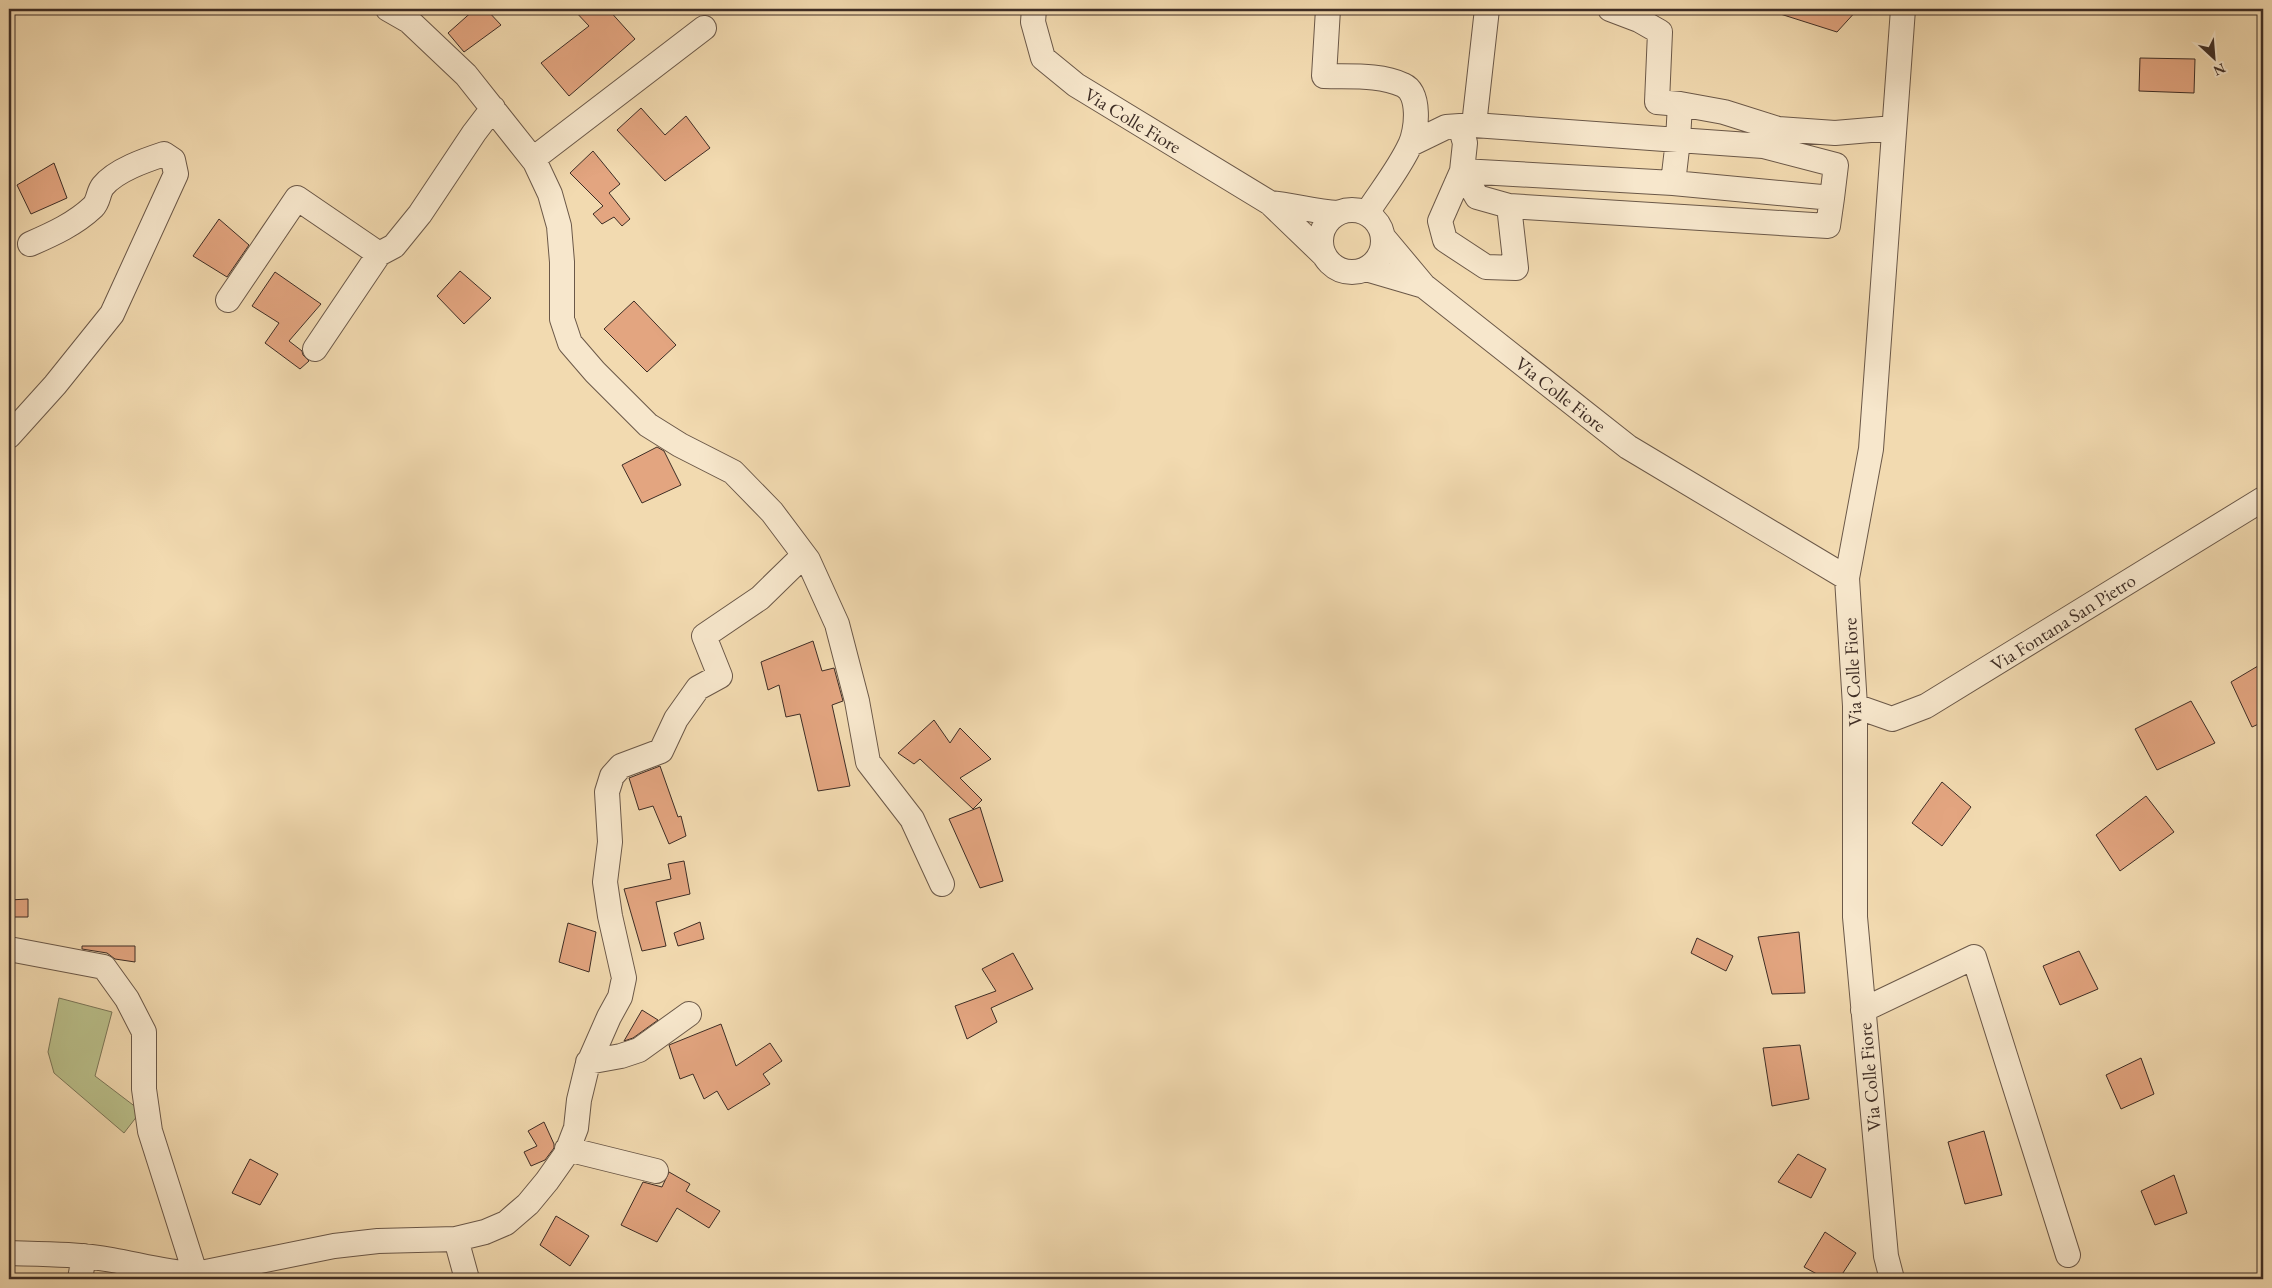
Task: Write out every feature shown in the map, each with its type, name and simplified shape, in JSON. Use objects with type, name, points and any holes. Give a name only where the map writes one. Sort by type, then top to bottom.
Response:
[{"type":"street","points":[[388,9],[409,21],[466,75],[533,159],[550,194],[559,226],[562,262],[562,319],[570,343],[595,372],[648,425],[680,445],[733,472],[772,512],[804,555],[837,624],[858,701],[868,762],[912,819],[942,884]]},
{"type":"street","name":"Via Colle Fiore","points":[[1034,9],[1033,22],[1043,58],[1076,84],[1270,203],[1324,255]]},
{"type":"street","points":[[1328,9],[1324,76],[1379,79],[1405,86],[1414,97],[1417,109],[1411,144],[1367,213]]},
{"type":"street","points":[[1487,9],[1467,126],[1462,171],[1440,222],[1445,240],[1486,267],[1516,268],[1509,206]]},
{"type":"street","points":[[1610,9],[1639,20],[1660,32],[1669,103],[1678,140],[1673,183]]},
{"type":"street","points":[[1847,578],[1871,448],[1903,9]]},
{"type":"street","points":[[533,159],[704,28]]},
{"type":"street","points":[[1669,103],[1724,112],[1778,129],[1835,133],[1894,128]]},
{"type":"street","points":[[315,349],[379,254],[394,246],[420,214],[493,108]]},
{"type":"street","points":[[1411,144],[1446,127],[1467,126],[1763,146],[1836,165],[1828,226],[1509,206],[1478,197],[1462,171]]},
{"type":"street","points":[[9,436],[55,385],[112,314],[174,181],[176,174],[173,160],[164,154],[143,160],[103,186],[95,205],[78,219],[58,232],[30,244]]},
{"type":"street","points":[[1462,171],[1673,183],[1832,198]]},
{"type":"street","points":[[228,300],[297,198],[379,254]]},
{"type":"street","name":"Via Colle Fiore","points":[[1270,203],[1317,212],[1338,213]]},
{"type":"street","points":[[1354,210],[1367,213],[1380,227],[1383,237],[1380,256],[1366,269],[1356,272],[1340,270],[1330,263],[1324,255],[1321,236],[1330,218],[1338,213],[1354,210]]},
{"type":"street","name":"Via Colle Fiore","points":[[1383,237],[1424,286],[1628,447],[1847,578],[1855,706],[1855,917],[1886,1256],[1892,1279]]},
{"type":"street","name":"Via Colle Fiore","points":[[1366,269],[1424,286]]},
{"type":"street","name":"Via Fontana San Pietro","points":[[1855,706],[1892,719],[1926,706],[2263,498]]},
{"type":"street","points":[[9,1253],[84,1256],[196,1277],[334,1246],[378,1241],[456,1239],[485,1232],[506,1222],[528,1204],[547,1181],[567,1149],[576,1128],[579,1100],[588,1062],[620,997],[624,978],[610,916],[605,882],[610,842],[607,792],[612,776],[621,766],[661,751],[676,719],[698,688],[720,676],[704,636],[760,598],[804,555]]},
{"type":"street","points":[[9,949],[104,967],[127,999],[144,1032],[144,1089],[150,1131],[196,1277]]},
{"type":"street","points":[[1863,1010],[1974,957],[2068,1255]]},
{"type":"street","points":[[588,1062],[621,1056],[639,1050],[689,1014]]},
{"type":"street","points":[[567,1149],[656,1171]]},
{"type":"street","points":[[456,1239],[467,1279]]},
{"type":"street","points":[[80,1279],[84,1256]]},
{"type":"green space","points":[[59,998],[112,1012],[95,1076],[141,1111],[124,1133],[54,1073],[48,1052]]},
{"type":"building","points":[[475,9],[486,9],[501,25],[464,52],[448,33]]},
{"type":"building","points":[[573,9],[608,9],[635,39],[569,96],[541,63],[589,26]]},
{"type":"building","points":[[1774,9],[1858,9],[1837,32],[1774,12]]},
{"type":"building","points":[[2140,58],[2195,59],[2194,93],[2139,91]]},
{"type":"building","points":[[641,108],[665,135],[686,116],[710,148],[665,181],[617,130]]},
{"type":"building","points":[[593,151],[620,184],[609,193],[630,219],[622,226],[614,217],[602,224],[593,214],[603,206],[570,173]]},
{"type":"building","points":[[54,163],[67,198],[31,214],[17,185]]},
{"type":"building","points":[[219,219],[249,245],[227,277],[193,256]]},
{"type":"building","points":[[460,271],[491,298],[464,324],[437,296]]},
{"type":"building","points":[[275,272],[321,304],[289,341],[302,351],[309,361],[300,369],[265,343],[279,323],[252,306]]},
{"type":"building","points":[[634,301],[676,345],[647,372],[604,329]]},
{"type":"building","points":[[657,447],[664,451],[681,485],[642,503],[622,465]]},
{"type":"building","points":[[813,641],[822,671],[834,668],[843,701],[832,705],[850,786],[818,791],[800,714],[786,717],[779,685],[768,690],[761,662]]},
{"type":"building","points":[[2263,663],[2263,722],[2252,727],[2231,682]]},
{"type":"building","points":[[2191,701],[2215,743],[2157,770],[2135,729]]},
{"type":"building","points":[[934,720],[950,743],[960,728],[991,759],[960,778],[982,800],[973,809],[920,759],[914,764],[898,753]]},
{"type":"building","points":[[660,766],[678,817],[681,816],[686,836],[669,844],[653,806],[639,810],[629,778]]},
{"type":"building","points":[[1942,782],[1971,807],[1942,846],[1912,823]]},
{"type":"building","points":[[2146,796],[2174,832],[2120,871],[2096,835]]},
{"type":"building","points":[[980,807],[1003,881],[980,888],[949,819]]},
{"type":"building","points":[[684,861],[690,894],[656,902],[666,946],[642,951],[624,889],[671,879],[668,864]]},
{"type":"building","points":[[28,899],[28,917],[9,917],[9,900]]},
{"type":"building","points":[[700,922],[704,939],[678,946],[674,933]]},
{"type":"building","points":[[568,923],[596,932],[589,972],[559,962]]},
{"type":"building","points":[[1799,932],[1805,993],[1772,994],[1758,937]]},
{"type":"building","points":[[1697,938],[1733,956],[1726,971],[1691,953]]},
{"type":"building","points":[[82,946],[135,946],[135,962],[115,959],[107,953],[82,949]]},
{"type":"building","points":[[2079,951],[2098,989],[2060,1005],[2043,966]]},
{"type":"building","points":[[1013,953],[1033,989],[991,1008],[997,1022],[967,1039],[955,1006],[996,991],[982,969]]},
{"type":"building","points":[[642,1010],[658,1020],[633,1038],[624,1041]]},
{"type":"building","points":[[721,1024],[736,1066],[770,1043],[782,1061],[763,1074],[770,1084],[728,1110],[717,1091],[704,1099],[693,1074],[680,1079],[669,1045]]},
{"type":"building","points":[[1800,1045],[1809,1099],[1772,1106],[1763,1048]]},
{"type":"building","points":[[2141,1058],[2154,1094],[2121,1109],[2106,1075]]},
{"type":"building","points":[[544,1122],[554,1148],[545,1160],[531,1166],[524,1152],[537,1146],[528,1131]]},
{"type":"building","points":[[1984,1131],[2002,1195],[1965,1204],[1948,1142]]},
{"type":"building","points":[[1798,1154],[1826,1169],[1811,1198],[1778,1182]]},
{"type":"building","points":[[250,1159],[278,1174],[260,1205],[232,1193]]},
{"type":"building","points":[[669,1172],[690,1184],[686,1191],[720,1211],[709,1228],[677,1208],[657,1242],[621,1225],[643,1182],[662,1187]]},
{"type":"building","points":[[2174,1175],[2187,1213],[2155,1225],[2141,1191]]},
{"type":"building","points":[[556,1216],[589,1236],[570,1266],[540,1245]]},
{"type":"building","points":[[1825,1232],[1856,1253],[1839,1279],[1826,1279],[1804,1267]]}]
